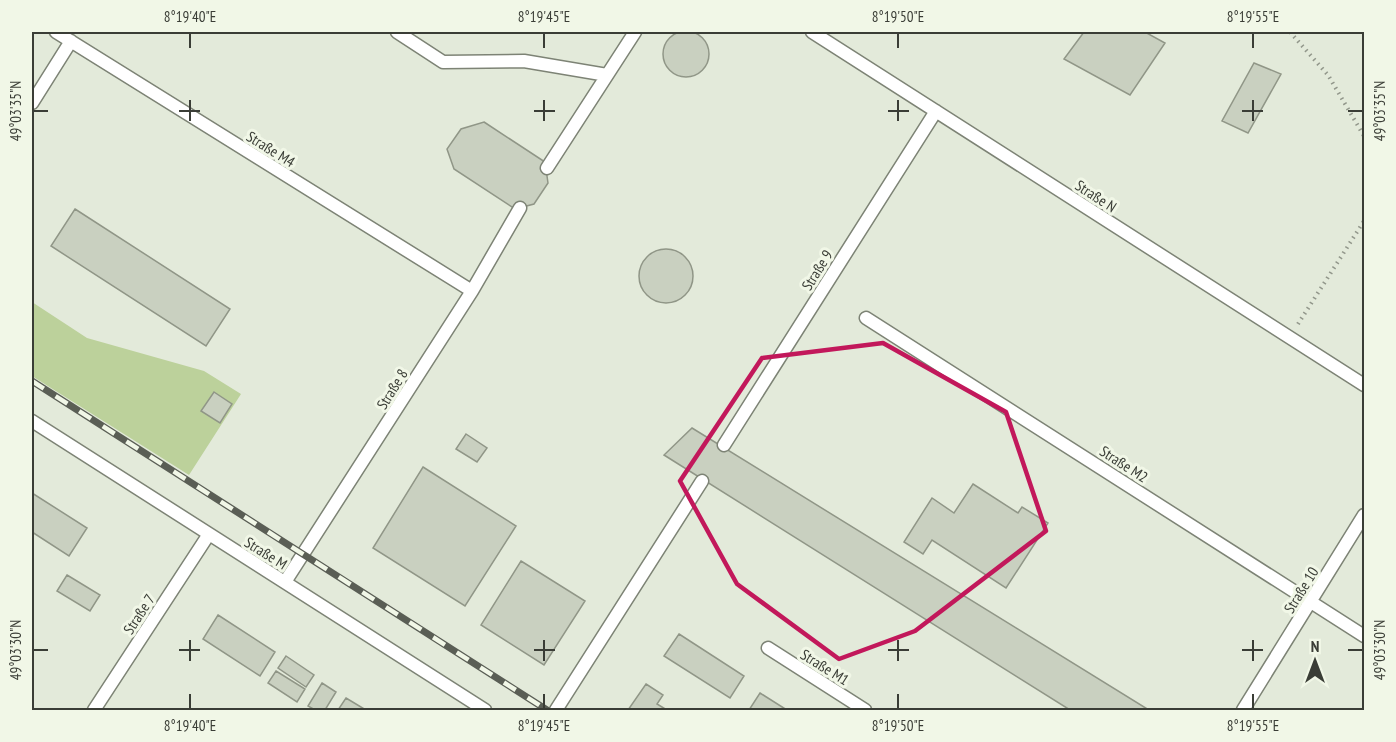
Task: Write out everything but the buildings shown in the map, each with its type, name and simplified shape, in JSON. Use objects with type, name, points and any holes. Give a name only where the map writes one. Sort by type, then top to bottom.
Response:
[{"type":"lane","name":"Straße M4","points":[[56,32],[472,291]]},
{"type":"lane","points":[[397,32],[443,62],[524,61],[607,75]]},
{"type":"lane","points":[[547,168],[635,32]]},
{"type":"lane","name":"Straße N","points":[[812,32],[1365,385]]},
{"type":"lane","points":[[32,103],[71,41]]},
{"type":"lane","name":"Straße 9","points":[[724,445],[936,111]]},
{"type":"lane","name":"Straße 8","points":[[285,582],[472,291],[520,208]]},
{"type":"lane","name":"Straße M2","points":[[866,318],[1365,636]]},
{"type":"lane","name":"Straße M","points":[[32,421],[485,711]]},
{"type":"lane","points":[[555,711],[702,481]]},
{"type":"lane","name":"Straße 10","points":[[1243,711],[1365,515]]},
{"type":"lane","name":"Straße 7","points":[[94,711],[209,534]]},
{"type":"lane","name":"Straße M1","points":[[768,648],[865,711]]},
{"type":"path","points":[[1290,32],[1328,75],[1365,136]]},
{"type":"path","points":[[1289,338],[1365,221]]},
{"type":"highlighted area","points":[[883,343],[1006,412],[1046,531],[915,631],[839,659],[737,584],[680,481],[762,358]]},
{"type":"green space","points":[[32,302],[87,338],[204,371],[241,394],[189,475],[32,376]]},
{"type":"railway","points":[[32,381],[547,710]]}]
